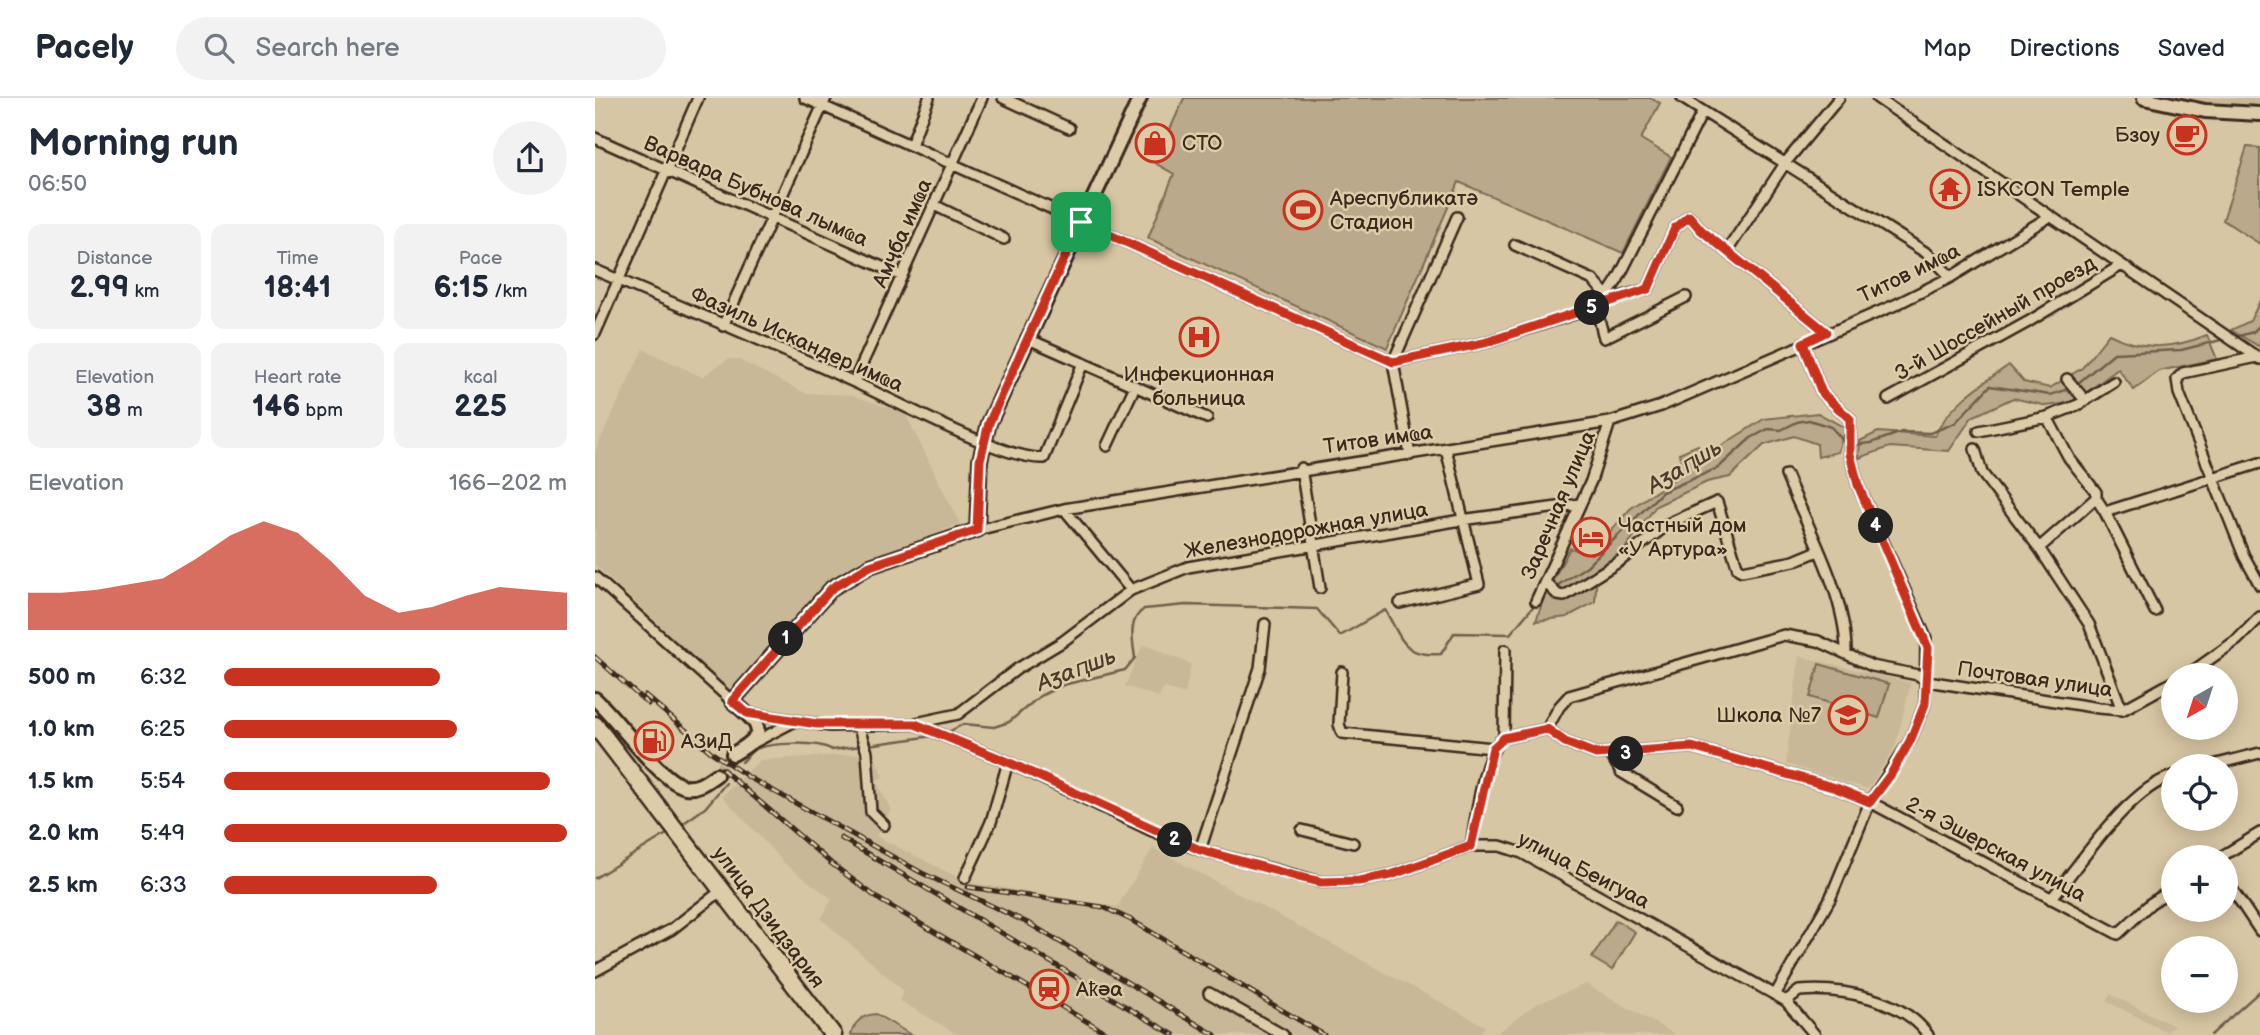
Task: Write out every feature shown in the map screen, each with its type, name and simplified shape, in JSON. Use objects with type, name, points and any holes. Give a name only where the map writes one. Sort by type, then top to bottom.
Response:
[{"type":"highway","name":"улица Дзидзария","points":[[595,725],[833,1035]]},
{"type":"street","points":[[595,334],[698,98]]},
{"type":"street","points":[[806,98],[825,102],[952,164],[1393,362],[1484,343],[1648,289],[1675,228],[1689,216],[1701,230],[1826,332]]},
{"type":"street","points":[[911,145],[929,98]]},
{"type":"street","name":"Амҷба имҩа","points":[[854,382],[982,98]]},
{"type":"street","points":[[1003,98],[1069,128]]},
{"type":"street","points":[[977,530],[976,509],[983,442],[1026,338],[1140,98]]},
{"type":"street","points":[[1682,98],[1928,254],[1951,277]]},
{"type":"street","points":[[1727,251],[1786,162],[1839,98]]},
{"type":"street","points":[[1877,98],[2258,358]]},
{"type":"street","points":[[2144,98],[2205,111],[2260,114]]},
{"type":"street","points":[[723,326],[825,102]]},
{"type":"street","points":[[1602,302],[1660,197],[1702,113]]},
{"type":"street","name":"Варвара Бубнова лымҩа","points":[[595,138],[902,276]]},
{"type":"street","points":[[934,205],[1004,239]]},
{"type":"street","points":[[1410,454],[1393,362],[1457,217]]},
{"type":"street","name":"Титов имҩа","points":[[732,701],[832,588],[870,566],[977,530],[1063,509],[1301,468],[1446,449],[1610,422],[1661,406],[1951,277],[2049,217]]},
{"type":"street","points":[[1515,244],[1593,280],[1602,302],[1604,338],[1686,298]]},
{"type":"street","name":"3-й Шоссейный проезд","points":[[1888,399],[2028,323],[2120,266]]},
{"type":"street","name":"Фазиль Искандер имҩа","points":[[595,270],[854,382],[983,442],[1033,459],[1044,458],[1083,363]]},
{"type":"street","points":[[1026,338],[1207,418]]},
{"type":"street","points":[[1775,995],[1831,898],[1870,802],[1891,774],[1910,741],[1925,704],[1927,681],[1926,638],[1858,485],[1850,454],[1850,419],[1822,393],[1803,343]]},
{"type":"street","points":[[2258,358],[2183,373],[2177,379],[2179,393],[2211,478],[2244,556],[2260,585]]},
{"type":"street","points":[[2067,379],[2085,400]]},
{"type":"street","points":[[1979,431],[2047,417],[2085,400],[2115,382]]},
{"type":"street","points":[[1107,446],[1135,386]]},
{"type":"street","points":[[2047,417],[2069,458],[2096,492],[2096,498],[2155,611]]},
{"type":"street","name":"Заречная улица","points":[[1535,601],[1550,587],[1600,458],[1610,422]]},
{"type":"street","points":[[1400,603],[1479,584],[1461,520],[1446,449]]},
{"type":"street","points":[[1975,449],[1982,473],[2039,548],[2089,624],[2122,709]]},
{"type":"street","points":[[2105,512],[2260,463]]},
{"type":"street","points":[[1301,468],[1320,588]]},
{"type":"street","points":[[1786,475],[1838,601],[1847,637],[1846,654]]},
{"type":"street","points":[[2039,548],[2096,498]]},
{"type":"street","points":[[1550,587],[1564,596],[1620,561],[1670,523],[1717,502],[1738,569],[1742,571],[1794,561],[1818,551]]},
{"type":"street","name":"Железнодорожная улица","points":[[915,724],[958,714],[1017,669],[1062,642],[1131,590],[1188,567],[1461,520],[1580,504]]},
{"type":"street","points":[[1063,509],[1131,590]]},
{"type":"street","points":[[595,577],[757,722],[759,729],[753,743]]},
{"type":"street","points":[[2204,663],[2237,640],[2260,617]]},
{"type":"street","points":[[1200,850],[1260,668],[1265,624]]},
{"type":"street","name":"Почтовая улица","points":[[1547,729],[1559,707],[1569,696],[1784,635],[1818,641],[1872,666],[1918,675],[1927,681],[2122,709],[2161,688]]},
{"type":"street","points":[[1504,738],[1505,650]]},
{"type":"street","points":[[1342,673],[1339,724],[1342,733],[1493,748]]},
{"type":"street","points":[[595,699],[615,717],[661,774],[687,788],[700,786],[716,775]]},
{"type":"street","points":[[747,713],[860,730],[915,724]]},
{"type":"street","points":[[733,754],[796,720]]},
{"type":"street","name":"улица Беигуаа","points":[[915,724],[1008,762],[1200,850],[1321,882],[1359,881],[1391,875],[1471,846],[1500,846],[1522,853],[1786,1001],[1815,1035]]},
{"type":"street","points":[[1471,846],[1493,748],[1504,738],[1547,729]]},
{"type":"street","name":"2-я Эшерская улица","points":[[1547,729],[1582,750],[1611,755],[1692,747],[1836,788],[1870,802],[2117,934],[2161,897]]},
{"type":"street","points":[[860,730],[867,752],[871,812],[884,825]]},
{"type":"street","points":[[2238,759],[2260,753]]},
{"type":"street","points":[[1611,755],[1621,772],[1677,806]]},
{"type":"street","points":[[965,878],[991,822],[1008,762]]},
{"type":"street","points":[[643,788],[661,774]]},
{"type":"street","points":[[2051,899],[2136,797],[2161,779]]},
{"type":"street","points":[[1302,830],[1353,843]]},
{"type":"street","points":[[2238,846],[2260,833]]},
{"type":"street","points":[[595,971],[672,929],[722,890]]},
{"type":"street","points":[[2238,895],[2256,918],[2260,931]]},
{"type":"street","points":[[1786,1001],[1799,991],[1852,993],[1911,1015],[1929,1035]]},
{"type":"street","points":[[1209,993],[1283,1035]]},
{"type":"shaded area","name":"Ареспубликатә Стадион","points":[[1184,98],[1650,98],[1660,103],[1641,139],[1671,157],[1623,253],[1459,182],[1387,348],[1148,238],[1174,174],[1155,163]]},
{"type":"shaded area","points":[[2171,98],[2260,98],[2260,108],[2206,105]]},
{"type":"shaded area","points":[[2247,147],[2260,148],[2260,244],[2223,220]]},
{"type":"shaded area","points":[[2260,301],[2260,347],[2231,330],[2250,321]]},
{"type":"shaded area","points":[[2109,334],[2133,343],[2158,346],[2182,343],[2207,335],[2217,359],[2159,371],[2134,390],[2118,369],[2074,402],[2047,406],[2013,398],[1972,417],[1949,451],[1890,447],[1859,458],[1860,441],[1878,432],[1935,436],[1957,405],[2009,365],[2024,382],[2050,388],[2082,368]]},
{"type":"shaded area","points":[[643,349],[702,377],[728,359],[737,359],[805,393],[851,395],[905,413],[960,524],[863,563],[827,584],[733,694],[595,565],[595,451]]},
{"type":"shaded area","points":[[1818,413],[1845,428],[1838,452],[1818,457],[1817,444],[1794,436],[1764,445],[1730,477],[1707,482],[1656,506],[1621,554],[1597,573],[1595,602],[1567,617],[1536,621],[1544,597],[1570,548],[1591,554],[1630,509],[1686,471],[1679,453],[1698,445],[1705,456],[1764,419]]},
{"type":"shaded area","points":[[1143,644],[1191,664],[1185,694],[1165,688],[1158,697],[1125,686]]},
{"type":"shaded area","name":"Школа №7","points":[[1799,656],[1911,683],[1895,747],[1868,789],[1786,764]]},
{"type":"shaded area","points":[[1819,664],[1889,684],[1879,718],[1810,697]]},
{"type":"shaded area","points":[[874,753],[883,777],[876,781],[891,810],[876,836],[967,882],[1117,907],[1153,848],[1485,1026],[1480,1035],[958,1035],[899,1000],[904,991],[821,919],[832,899],[785,864],[722,796],[760,760]]},
{"type":"shaded area","points":[[1616,920],[1635,932],[1612,970],[1592,958]]},
{"type":"shaded area","points":[[1586,984],[1676,1035],[1494,1035],[1536,1004]]},
{"type":"shaded area","points":[[2110,994],[2174,1026],[2167,1032],[2106,1001]]},
{"type":"shaded area","points":[[876,1014],[911,1035],[851,1035],[859,1020]]},
{"type":"waterway","name":"Аӡаԥшь","points":[[2232,338],[2253,332],[2260,325]]},
{"type":"waterway","name":"Аӡаԥшь","points":[[2077,384],[2114,353],[2181,350],[2225,339]]},
{"type":"waterway","name":"Аӡаԥшь","points":[[1852,445],[1871,443],[1902,432],[1930,433],[1955,423],[1990,386],[2050,395],[2072,388]]},
{"type":"waterway","name":"Аӡаԥшь","points":[[1555,587],[1587,566],[1662,492],[1718,468],[1751,438],[1768,429],[1781,430],[1797,422],[1809,420],[1831,427],[1846,444]]},
{"type":"waterway","name":"Аӡаԥшь","points":[[946,733],[964,724],[994,727],[1009,722],[1040,696],[1063,685],[1125,670],[1135,658],[1133,625],[1144,609],[1186,605],[1317,609],[1340,636],[1385,610],[1401,638],[1411,649],[1419,653],[1441,654],[1454,633],[1510,634],[1537,602]]},
{"type":"waterway","name":"Аӡаԥшь","points":[[742,762],[754,750],[771,745],[805,744],[832,750],[933,736]]},
{"type":"waterway","name":"Аӡаԥшь","points":[[681,825],[705,808],[726,783]]},
{"type":"waterway","name":"Аӡаԥшь","points":[[595,878],[670,832]]},
{"type":"waterway","points":[[2211,1035],[2260,991]]},
{"type":"tunnel","points":[[716,775],[733,754]]},
{"type":"railway","points":[[595,657],[648,704]]},
{"type":"railway","points":[[645,695],[711,752],[750,778],[922,873],[1030,924],[1215,1035]]},
{"type":"railway","points":[[722,769],[832,864],[880,900],[1110,1035]]},
{"type":"railway","points":[[841,838],[1174,1035]]},
{"type":"railway","points":[[968,887],[1103,907],[1131,920],[1324,1035]]},
{"type":"place","name":"Бзоу","points":[[2187,135]]},
{"type":"place","name":"СТО","points":[[1155,143]]},
{"type":"place","name":"ISKCON Temple","points":[[1950,189]]},
{"type":"place","name":"Ареспубликатә Стадион","points":[[1303,210]]},
{"type":"place","name":"Инфекционная больница","points":[[1199,337]]},
{"type":"place","name":"Частный дом «У Артура»","points":[[1591,537]]},
{"type":"place","name":"Школа №7","points":[[1848,715]]},
{"type":"place","name":"АЗиД","points":[[654,741]]},
{"type":"place","name":"Аҟəа","points":[[1049,989]]},
{"type":"route","points":[[1689,216],[1701,230],[1826,332],[1803,343],[1822,393],[1850,419],[1850,454],[1858,485],[1926,638],[1928,648],[1925,704],[1910,741],[1891,774],[1870,802],[1836,788],[1692,747],[1617,755],[1596,754],[1565,742],[1547,729],[1504,738],[1493,748],[1471,846],[1391,875],[1359,881],[1321,882],[1200,850],[1150,830],[1008,762],[915,724],[830,726],[747,713],[732,701],[832,588],[870,566],[977,530],[980,460],[989,423],[1081,222],[1393,362],[1484,343],[1648,289],[1675,228],[1689,216]]}]
